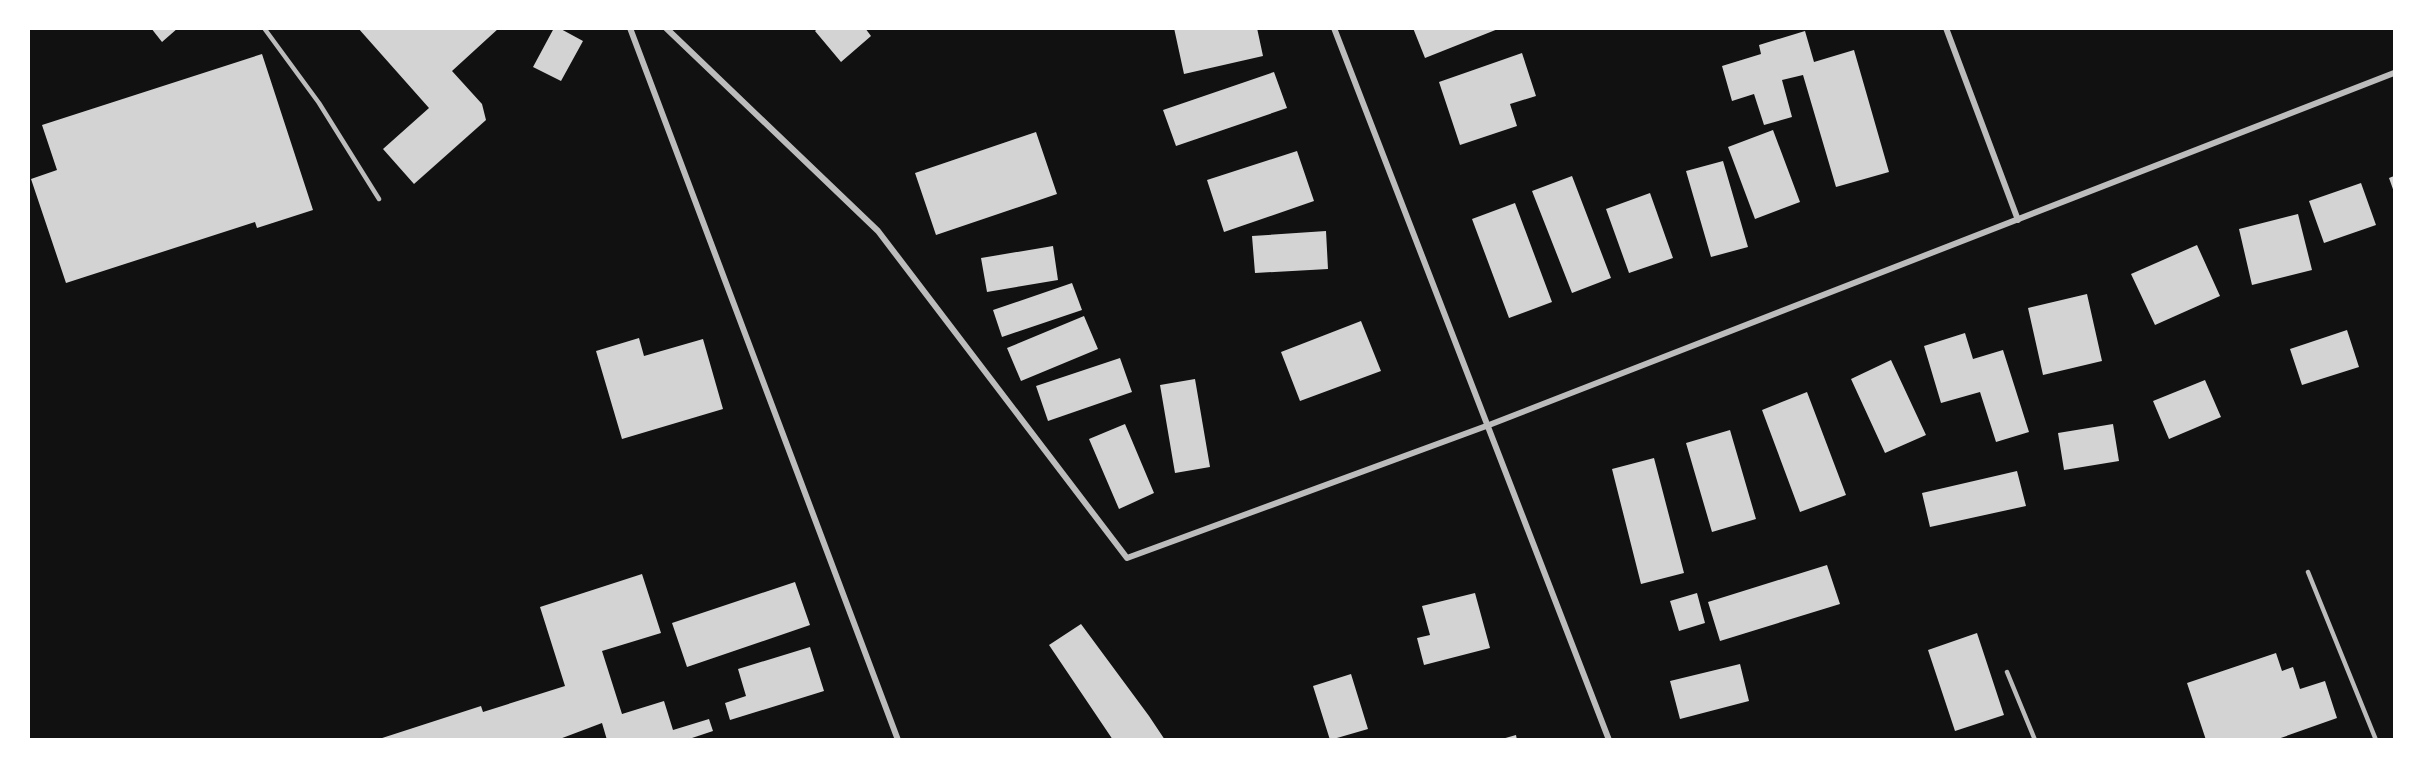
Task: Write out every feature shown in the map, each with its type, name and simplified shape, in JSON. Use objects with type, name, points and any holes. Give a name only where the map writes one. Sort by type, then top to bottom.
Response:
[{"type":"street","points":[[630,28],[898,740]]},
{"type":"street","points":[[666,28],[878,231],[1127,558],[1489,425],[2394,73]]},
{"type":"street","points":[[1334,28],[1609,740]]},
{"type":"street","points":[[1946,28],[2018,220]]},
{"type":"lane","points":[[264,28],[318,103],[379,199]]},
{"type":"lane","points":[[2308,572],[2376,740]]},
{"type":"lane","points":[[2007,672],[2035,740]]},
{"type":"building","points":[[151,28],[178,28],[162,42]]},
{"type":"building","points":[[358,28],[499,28],[452,71],[482,104],[486,120],[414,184],[383,149],[429,108]]},
{"type":"building","points":[[554,28],[559,28],[583,41],[561,81],[533,67]]},
{"type":"building","points":[[818,28],[865,28],[871,36],[841,62],[815,31]]},
{"type":"building","points":[[1174,28],[1257,28],[1263,56],[1184,74]]},
{"type":"building","points":[[1413,28],[1498,28],[1498,29],[1425,58]]},
{"type":"building","points":[[1805,31],[1814,62],[1854,50],[1889,172],[1836,187],[1803,75],[1782,80],[1792,117],[1764,125],[1754,94],[1732,101],[1722,66],[1761,54],[1759,45]]},
{"type":"building","points":[[1522,53],[1536,96],[1510,104],[1517,126],[1460,145],[1439,82]]},
{"type":"building","points":[[262,54],[313,210],[257,228],[255,222],[66,283],[31,179],[57,170],[42,125]]},
{"type":"building","points":[[1274,72],[1287,108],[1176,146],[1163,110]]},
{"type":"building","points":[[1773,130],[1800,202],[1755,219],[1728,147]]},
{"type":"building","points":[[1036,132],[1057,194],[936,235],[915,173]]},
{"type":"building","points":[[1297,151],[1314,201],[1224,232],[1207,180]]},
{"type":"building","points":[[1723,161],[1748,247],[1711,257],[1686,171]]},
{"type":"building","points":[[1572,176],[1611,278],[1572,293],[1532,191]]},
{"type":"building","points":[[2394,176],[2394,192],[2389,178]]},
{"type":"building","points":[[2361,183],[2376,225],[2324,243],[2309,201]]},
{"type":"building","points":[[1650,193],[1673,258],[1629,273],[1606,209]]},
{"type":"building","points":[[1515,203],[1552,302],[1509,318],[1472,219]]},
{"type":"building","points":[[2298,214],[2312,270],[2252,285],[2239,229]]},
{"type":"building","points":[[1326,231],[1328,269],[1255,273],[1252,236]]},
{"type":"building","points":[[2197,245],[2220,296],[2155,325],[2131,274]]},
{"type":"building","points":[[1053,246],[1058,280],[987,292],[981,258]]},
{"type":"building","points":[[1072,283],[1082,310],[1002,337],[993,310]]},
{"type":"building","points":[[2087,294],[2102,361],[2043,375],[2028,308]]},
{"type":"building","points":[[1084,316],[1098,349],[1021,381],[1007,348]]},
{"type":"building","points":[[1361,321],[1381,371],[1300,401],[1281,352]]},
{"type":"building","points":[[2347,330],[2359,367],[2302,385],[2290,349]]},
{"type":"building","points":[[1965,333],[1973,359],[2003,350],[2029,432],[1996,442],[1980,392],[1941,403],[1924,346]]},
{"type":"building","points":[[639,338],[644,356],[703,339],[723,409],[622,439],[596,351]]},
{"type":"building","points":[[1120,358],[1132,392],[1048,421],[1036,386]]},
{"type":"building","points":[[1891,360],[1926,435],[1885,453],[1851,379]]},
{"type":"building","points":[[1195,379],[1210,467],[1175,473],[1160,385]]},
{"type":"building","points":[[2205,380],[2221,417],[2169,439],[2153,401]]},
{"type":"building","points":[[1807,392],[1846,495],[1800,512],[1762,410]]},
{"type":"building","points":[[1125,424],[1154,493],[1119,509],[1089,439]]},
{"type":"building","points":[[2113,424],[2119,461],[2064,470],[2058,433]]},
{"type":"building","points":[[1730,430],[1756,519],[1712,532],[1686,443]]},
{"type":"building","points":[[1654,458],[1684,573],[1641,584],[1612,469]]},
{"type":"building","points":[[2017,471],[2026,506],[1930,527],[1922,493]]},
{"type":"building","points":[[1827,565],[1840,604],[1720,641],[1708,602]]},
{"type":"building","points":[[642,574],[661,633],[602,651],[622,714],[664,701],[673,730],[709,719],[713,731],[686,740],[607,740],[602,723],[557,740],[376,740],[481,706],[483,712],[565,686],[540,607]]},
{"type":"building","points":[[795,582],[810,625],[687,667],[672,623]]},
{"type":"building","points":[[1475,593],[1490,648],[1424,665],[1417,638],[1430,635],[1422,606]]},
{"type":"building","points":[[1697,593],[1705,623],[1679,631],[1670,601]]},
{"type":"building","points":[[1081,624],[1165,740],[1113,740],[1049,645]]},
{"type":"building","points":[[1977,633],[2004,715],[1955,731],[1928,650]]},
{"type":"building","points":[[810,647],[824,691],[730,720],[725,703],[746,696],[738,669]]},
{"type":"building","points":[[2276,653],[2282,671],[2293,667],[2300,689],[2325,681],[2337,718],[2275,740],[2206,740],[2187,683]]},
{"type":"building","points":[[1740,664],[1749,701],[1680,719],[1670,681]]},
{"type":"building","points":[[1351,674],[1368,729],[1330,740],[1313,686]]},
{"type":"building","points":[[1516,735],[1517,740],[1502,740],[1502,739]]}]
